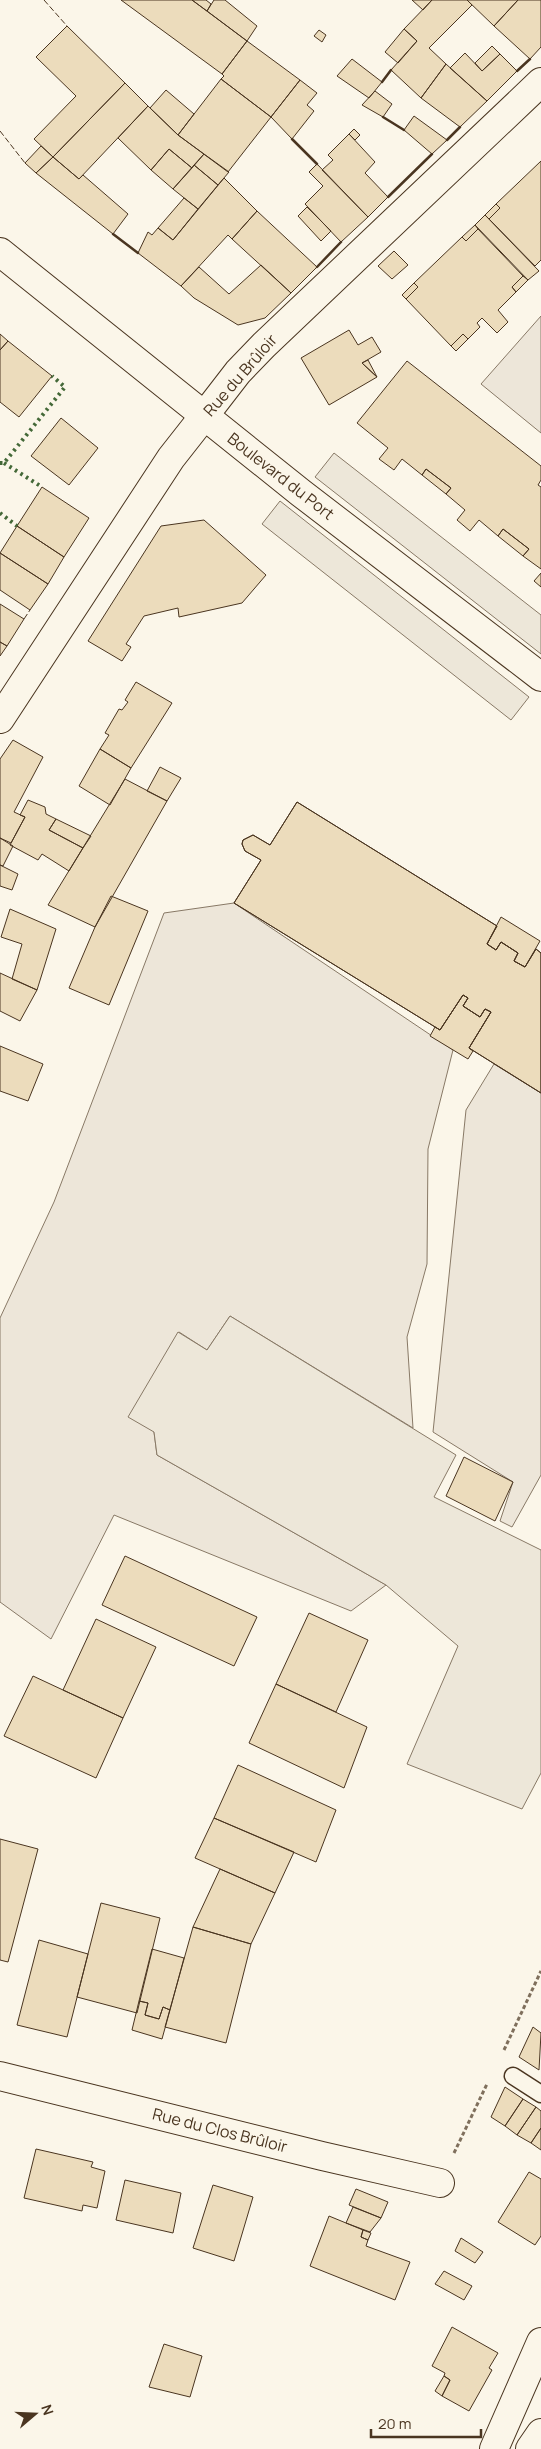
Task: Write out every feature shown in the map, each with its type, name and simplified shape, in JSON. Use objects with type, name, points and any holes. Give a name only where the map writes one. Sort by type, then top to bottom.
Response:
[{"type":"street","name":"Rue du Brûloir","points":[[0,719],[166,465],[238,372],[264,345],[541,82]]},
{"type":"street","name":"Boulevard du Port","points":[[0,252],[204,416],[541,677]]},
{"type":"street","name":"Rue du Clos Brûloir","points":[[0,2076],[322,2156],[440,2183]]},
{"type":"street","points":[[494,2449],[541,2342]]},
{"type":"street","points":[[530,2449],[541,2433]]},
{"type":"lane","points":[[513,2076],[541,2094]]},
{"type":"shaded area","points":[[541,316],[541,433],[481,384]]},
{"type":"shaded area","points":[[334,453],[541,615],[541,654],[315,477]]},
{"type":"shaded area","points":[[280,501],[529,697],[511,720],[262,524]]},
{"type":"shaded area","points":[[234,903],[453,1050],[428,1149],[427,1264],[407,1337],[413,1428],[230,1316],[207,1350],[179,1332],[154,1432],[157,1455],[386,1585],[351,1611],[114,1515],[51,1639],[0,1602],[0,1318],[54,1202],[164,913]]},
{"type":"shaded area","points":[[494,1064],[541,1093],[541,1475],[512,1527],[500,1521],[513,1482],[433,1432],[466,1110]]},
{"type":"shaded area","points":[[230,1316],[456,1455],[434,1497],[541,1550],[541,1773],[522,1809],[407,1764],[458,1646],[386,1585],[157,1455],[154,1432],[128,1417],[178,1332],[207,1350]]},
{"type":"building","points":[[121,0],[192,0],[247,41],[222,74]]},
{"type":"building","points":[[192,0],[206,0],[211,4],[207,11]]},
{"type":"building","points":[[214,0],[225,0],[257,26],[247,41],[207,11]]},
{"type":"building","points":[[412,0],[432,0],[423,10]]},
{"type":"building","points":[[432,0],[467,0],[472,5],[429,48],[446,64],[421,98],[391,70],[417,41],[404,29]]},
{"type":"building","points":[[467,0],[518,0],[494,26]]},
{"type":"building","points":[[518,0],[541,0],[541,47],[530,59],[494,26]]},
{"type":"building","points":[[67,26],[125,83],[53,157],[34,139],[76,96],[36,57]]},
{"type":"building","points":[[404,29],[417,41],[398,63],[385,52]]},
{"type":"building","points":[[319,30],[326,35],[322,42],[314,36]]},
{"type":"building","points":[[247,41],[300,80],[271,117],[221,79],[224,76],[222,74]]},
{"type":"building","points":[[492,46],[500,54],[482,71],[475,63]]},
{"type":"building","points":[[465,53],[482,71],[500,54],[517,71],[487,101],[450,68]]},
{"type":"building","points":[[352,59],[382,82],[369,98],[337,76]]},
{"type":"building","points":[[446,64],[487,101],[460,127],[421,98]]},
{"type":"building","points":[[221,79],[271,117],[228,172],[178,135]]},
{"type":"building","points":[[300,80],[317,93],[307,105],[314,111],[292,139],[271,117]]},
{"type":"building","points":[[125,83],[148,106],[79,179],[53,157]]},
{"type":"building","points":[[166,90],[194,114],[178,135],[150,108]]},
{"type":"building","points":[[375,91],[392,104],[383,117],[362,105]]},
{"type":"building","points":[[148,106],[178,135],[204,154],[192,168],[169,149],[151,170],[118,138]]},
{"type":"building","points":[[414,116],[447,140],[432,154],[404,130]]},
{"type":"building","points":[[354,129],[360,135],[355,140],[349,134]]},
{"type":"building","points":[[349,134],[375,162],[365,173],[388,197],[368,217],[322,170],[333,160],[328,155]]},
{"type":"building","points":[[41,146],[53,157],[36,173],[25,163]]},
{"type":"building","points":[[169,149],[192,168],[173,189],[151,170]]},
{"type":"building","points":[[204,154],[229,172],[218,185],[194,165]]},
{"type":"building","points":[[53,157],[79,179],[83,175],[128,214],[113,234],[36,173]]},
{"type":"building","points":[[541,161],[541,260],[535,266],[489,219],[500,208],[496,204]]},
{"type":"building","points":[[317,164],[368,217],[341,242],[305,204],[323,186],[309,172]]},
{"type":"building","points":[[194,165],[218,185],[198,209],[173,189]]},
{"type":"building","points":[[224,178],[257,211],[232,239],[228,235],[181,286],[138,253],[148,232],[152,235],[158,228],[173,240]]},
{"type":"building","points":[[184,198],[198,209],[173,240],[158,228]]},
{"type":"building","points":[[496,204],[500,208],[489,219],[485,215]]},
{"type":"building","points":[[307,207],[331,231],[321,241],[298,216]]},
{"type":"building","points":[[257,211],[317,267],[291,293],[232,239]]},
{"type":"building","points":[[485,215],[539,271],[528,280],[475,225]]},
{"type":"building","points":[[475,225],[478,229],[466,241],[462,237]]},
{"type":"building","points":[[478,229],[523,276],[512,287],[516,292],[498,310],[508,322],[497,333],[482,318],[477,323],[480,327],[468,339],[463,334],[451,346],[406,299],[418,287],[414,283],[462,237],[466,241]]},
{"type":"building","points":[[394,251],[408,265],[392,279],[378,266]]},
{"type":"building","points":[[261,265],[291,293],[265,318],[238,325],[194,298],[181,286],[199,267],[229,294]]},
{"type":"building","points":[[523,276],[528,280],[516,292],[512,287]]},
{"type":"building","points":[[414,283],[418,287],[406,299],[402,295]]},
{"type":"building","points":[[349,330],[358,345],[372,337],[381,352],[362,363],[377,377],[329,405],[301,358]]},
{"type":"building","points":[[0,334],[8,341],[0,350]]},
{"type":"building","points":[[463,334],[468,339],[456,351],[451,346]]},
{"type":"building","points":[[8,341],[52,376],[19,417],[0,402],[0,350]]},
{"type":"building","points":[[368,360],[377,377],[362,363]]},
{"type":"building","points":[[407,361],[541,466],[541,480],[538,485],[541,487],[541,569],[523,556],[529,549],[503,529],[498,536],[479,520],[470,531],[457,520],[465,510],[446,494],[451,488],[426,469],[422,475],[402,459],[394,470],[379,459],[388,448],[357,423]]},
{"type":"building","points":[[61,418],[98,448],[69,485],[31,456]]},
{"type":"building","points":[[426,469],[451,488],[446,494],[422,475]]},
{"type":"building","points":[[42,487],[89,518],[64,557],[17,526]]},
{"type":"building","points":[[204,520],[266,575],[242,603],[179,617],[178,608],[144,616],[126,644],[131,647],[122,661],[88,641],[161,526]]},
{"type":"building","points":[[17,526],[64,557],[48,584],[0,553]]},
{"type":"building","points":[[503,529],[529,549],[523,556],[498,536]]},
{"type":"building","points":[[0,553],[48,584],[30,610],[0,590]]},
{"type":"building","points":[[541,573],[541,587],[534,581]]},
{"type":"building","points":[[0,604],[24,619],[7,646],[0,642]]},
{"type":"building","points":[[0,642],[7,646],[0,656]]},
{"type":"building","points":[[136,682],[172,703],[131,768],[100,749],[109,735],[105,733],[119,709],[122,710],[128,702],[125,700]]},
{"type":"building","points":[[13,740],[43,757],[14,812],[25,817],[11,843],[0,838],[0,759]]},
{"type":"building","points":[[100,749],[131,768],[110,805],[79,786]]},
{"type":"building","points":[[160,767],[181,778],[167,801],[147,791]]},
{"type":"building","points":[[125,779],[167,801],[95,927],[48,905]]},
{"type":"building","points":[[28,800],[45,807],[46,814],[56,819],[49,830],[83,848],[69,871],[42,854],[38,860],[10,845],[25,817],[20,815]]},
{"type":"building","points":[[297,802],[497,926],[487,944],[496,950],[501,942],[518,953],[514,961],[525,967],[536,949],[541,953],[541,1093],[469,1048],[491,1012],[485,1009],[480,1017],[463,1006],[468,998],[463,995],[440,1030],[234,903],[261,860],[245,851],[242,844],[243,840],[253,835],[270,845]]},
{"type":"building","points":[[297,802],[497,926],[487,944],[496,950],[501,942],[518,953],[514,961],[525,967],[536,949],[541,953],[541,1093],[469,1048],[491,1012],[485,1009],[480,1017],[463,1006],[468,998],[463,995],[440,1030],[234,903],[261,860],[245,851],[242,844],[243,840],[253,835],[270,845]]},
{"type":"building","points":[[56,819],[91,836],[83,848],[49,830]]},
{"type":"building","points":[[0,838],[13,846],[3,866],[0,865]]},
{"type":"building","points":[[0,865],[18,874],[12,890],[0,886]]},
{"type":"building","points":[[111,896],[148,911],[109,1005],[69,988],[95,927]]},
{"type":"building","points":[[10,909],[56,929],[37,990],[12,979],[22,944],[1,937]]},
{"type":"building","points":[[501,917],[540,941],[525,967],[514,961],[518,953],[501,942],[496,950],[487,944]]},
{"type":"building","points":[[0,973],[37,990],[20,1021],[0,1011]]},
{"type":"building","points":[[463,995],[468,998],[463,1006],[480,1017],[485,1009],[491,1012],[469,1048],[473,1051],[468,1059],[430,1036],[435,1027],[440,1030]]},
{"type":"building","points":[[0,1046],[43,1064],[28,1101],[0,1091]]},
{"type":"building","points":[[464,1457],[513,1482],[495,1521],[446,1496]]},
{"type":"building","points":[[125,1556],[257,1617],[234,1666],[102,1605]]},
{"type":"building","points":[[309,1613],[368,1640],[336,1712],[276,1684]]},
{"type":"building","points":[[96,1619],[156,1647],[123,1718],[63,1690]]},
{"type":"building","points":[[33,1676],[123,1718],[96,1778],[4,1736]]},
{"type":"building","points":[[276,1684],[367,1727],[344,1788],[249,1743]]},
{"type":"building","points":[[238,1765],[336,1810],[316,1862],[214,1818]]},
{"type":"building","points":[[214,1818],[294,1852],[275,1893],[195,1858]]},
{"type":"building","points":[[0,1839],[38,1849],[8,1962],[0,1960]]},
{"type":"building","points":[[220,1869],[275,1893],[251,1944],[193,1927]]},
{"type":"building","points":[[101,1903],[160,1918],[137,2013],[77,1997]]},
{"type":"building","points":[[193,1927],[251,1944],[226,2043],[165,2027]]},
{"type":"building","points":[[39,1940],[88,1954],[67,2037],[17,2025]]},
{"type":"building","points":[[152,1949],[184,1958],[170,2010],[163,2007],[159,2019],[145,2015],[148,2003],[139,2001]]},
{"type":"building","points":[[139,2001],[148,2003],[145,2015],[159,2019],[163,2007],[170,2010],[162,2039],[132,2030]]},
{"type":"building","points":[[533,2027],[541,2033],[539,2070],[519,2057]]},
{"type":"building","points":[[505,2087],[523,2099],[505,2126],[491,2117]]},
{"type":"building","points":[[523,2099],[536,2107],[517,2135],[505,2126]]},
{"type":"building","points":[[536,2107],[541,2111],[541,2128],[531,2143],[517,2135]]},
{"type":"building","points":[[541,2128],[541,2150],[531,2143]]},
{"type":"building","points":[[36,2149],[93,2162],[91,2167],[105,2171],[97,2208],[83,2205],[82,2211],[24,2198]]},
{"type":"building","points":[[529,2172],[541,2179],[541,2236],[535,2245],[498,2222]]},
{"type":"building","points":[[125,2180],[181,2193],[173,2233],[116,2220]]},
{"type":"building","points":[[213,2185],[253,2197],[234,2261],[193,2248]]},
{"type":"building","points":[[356,2189],[388,2202],[381,2218],[349,2205]]},
{"type":"building","points":[[353,2207],[381,2218],[370,2232],[346,2223]]},
{"type":"building","points":[[329,2216],[363,2230],[361,2237],[368,2240],[366,2246],[410,2262],[395,2300],[310,2266]]},
{"type":"building","points":[[363,2230],[371,2233],[368,2240],[361,2237]]},
{"type":"building","points":[[461,2238],[483,2252],[475,2263],[455,2251]]},
{"type":"building","points":[[444,2271],[472,2286],[464,2300],[435,2284]]},
{"type":"building","points":[[452,2327],[498,2353],[489,2368],[492,2370],[469,2411],[442,2396],[450,2380],[444,2376],[445,2373],[432,2366]]},
{"type":"building","points":[[164,2344],[202,2356],[190,2397],[149,2387]]},
{"type":"building","points":[[444,2376],[450,2380],[442,2396],[435,2391]]},
{"type":"hedge","points":[[0,463],[4,463],[65,387],[52,376]]},
{"type":"hedge","points":[[4,463],[42,487]]},
{"type":"hedge","points":[[0,513],[17,526]]},
{"type":"fence","points":[[44,0],[67,26]]},
{"type":"fence","points":[[0,131],[25,163]]},
{"type":"fence","points":[[24,619],[30,610]]},
{"type":"wall","points":[[517,71],[530,59]]},
{"type":"wall","points":[[382,82],[391,70]]},
{"type":"wall","points":[[383,117],[404,130]]},
{"type":"wall","points":[[447,140],[460,127]]},
{"type":"wall","points":[[292,139],[317,164]]},
{"type":"wall","points":[[388,197],[432,154]]},
{"type":"wall","points":[[113,234],[138,253]]},
{"type":"wall","points":[[317,267],[341,242]]}]
